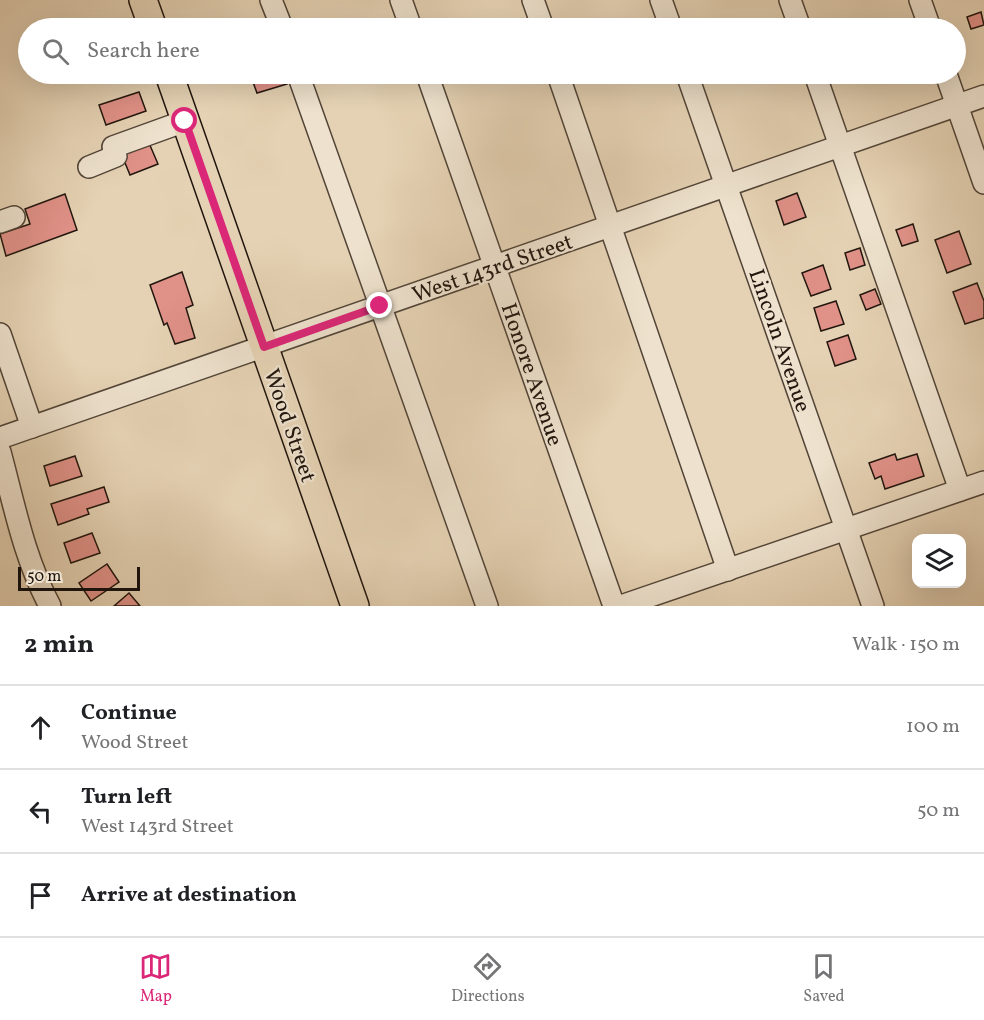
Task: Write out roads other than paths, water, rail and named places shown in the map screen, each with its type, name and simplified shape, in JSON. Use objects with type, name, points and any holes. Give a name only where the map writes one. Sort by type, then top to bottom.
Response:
[{"type":"main road","points":[[143,0],[149,18]]},
{"type":"main road","name":"Wood Street","points":[[172,84],[355,606]]},
{"type":"street","points":[[272,0],[278,18]]},
{"type":"street","points":[[401,0],[407,18]]},
{"type":"street","points":[[533,0],[539,18]]},
{"type":"street","points":[[661,0],[667,18]]},
{"type":"street","points":[[790,0],[796,18]]},
{"type":"street","points":[[920,0],[926,18]]},
{"type":"street","points":[[302,84],[487,606]]},
{"type":"street","name":"Honore Avenue","points":[[431,84],[614,606]]},
{"type":"street","points":[[561,84],[728,570]]},
{"type":"street","name":"Lincoln Avenue","points":[[691,84],[873,606]]},
{"type":"street","points":[[818,84],[960,490]]},
{"type":"street","points":[[949,84],[984,183]]},
{"type":"street","name":"West 143rd Street","points":[[0,438],[984,96]]},
{"type":"street","points":[[89,167],[116,156],[113,147],[185,121]]},
{"type":"street","points":[[0,334],[32,427]]},
{"type":"street","points":[[0,452],[28,558],[37,582],[50,606]]},
{"type":"street","points":[[621,606],[984,482]]}]
